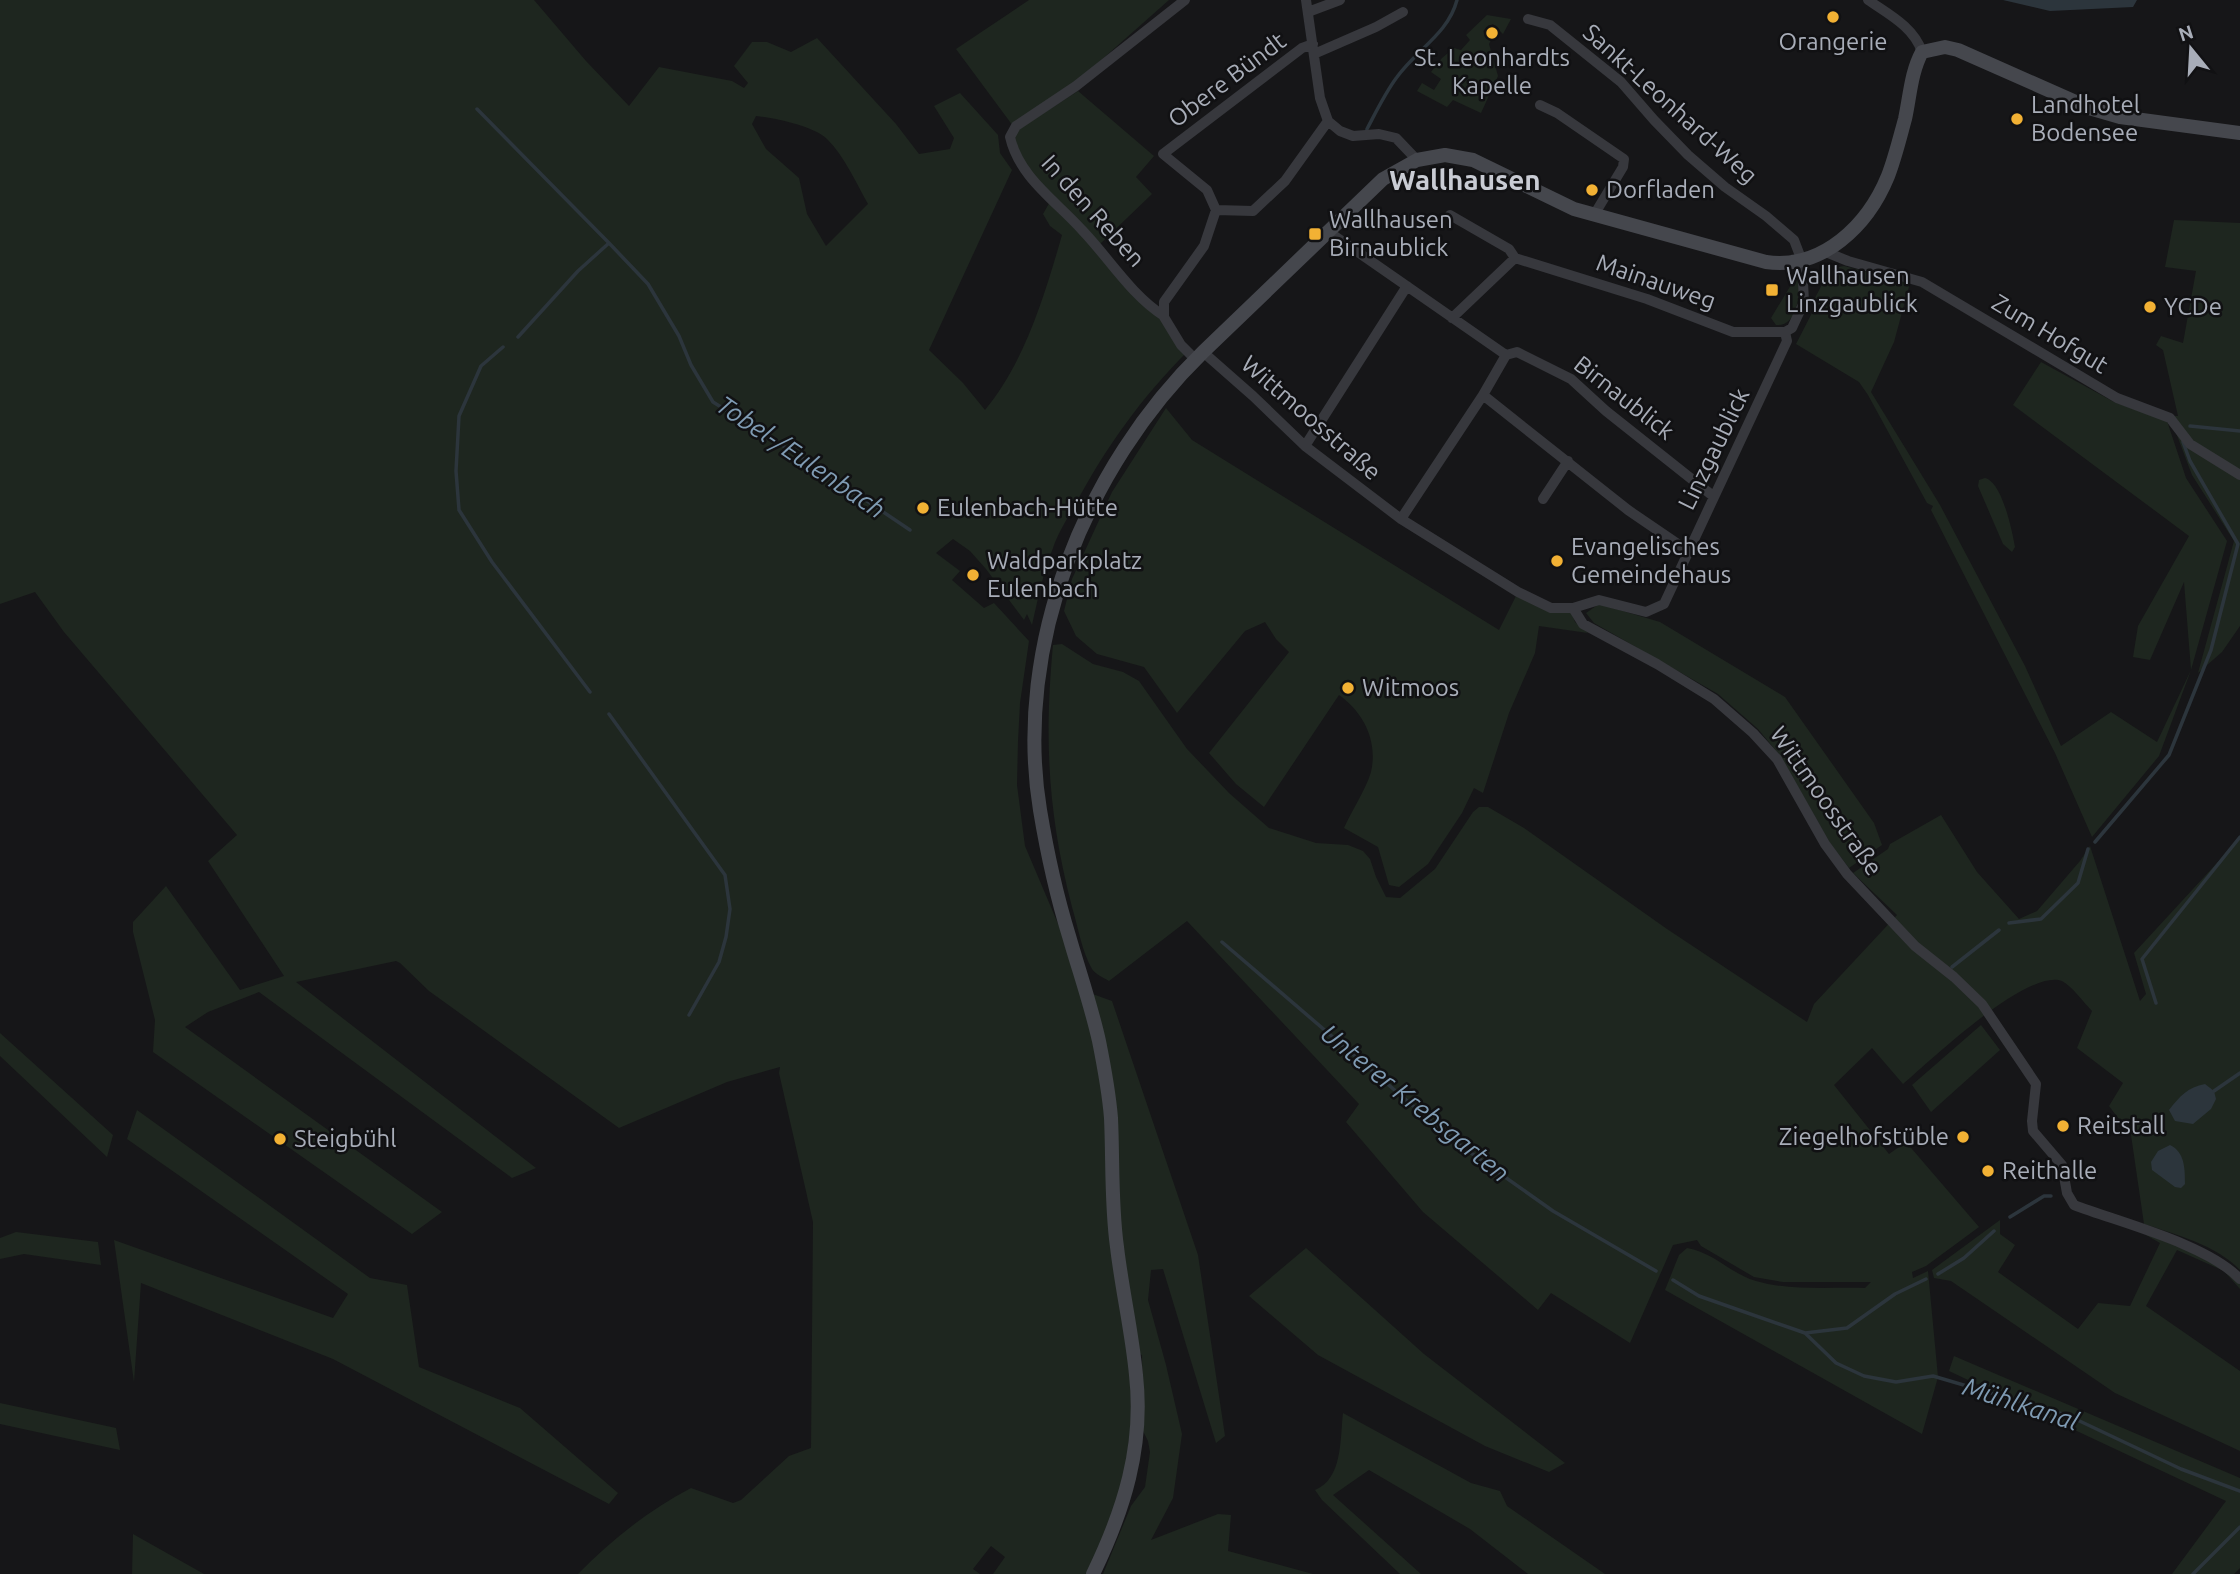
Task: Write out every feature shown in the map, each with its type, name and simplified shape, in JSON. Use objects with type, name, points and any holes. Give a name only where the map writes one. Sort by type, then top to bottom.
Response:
[{"type":"main road","points":[[1093,1574],[1115,1529],[1134,1455],[1138,1408],[1136,1376],[1116,1244],[1110,1114],[1099,1044],[1087,992],[1053,878],[1040,805],[1035,741],[1038,688],[1046,637],[1058,589],[1077,536],[1101,485],[1130,437],[1199,355],[1383,179],[1417,160],[1445,155],[1474,160],[1574,209],[1766,261],[1802,261],[1826,252],[1872,207],[1889,175],[1905,119],[1916,64],[1922,52],[1932,48],[1958,50],[2090,108],[2120,117],[2240,134]]},
{"type":"street","name":"In den Reben","points":[[1164,316],[1148,306],[1081,228],[1039,188],[1013,150],[1010,137],[1016,125],[1076,86],[1185,0]]},
{"type":"street","points":[[1306,0],[1320,98],[1328,121],[1340,131],[1353,136],[1379,134],[1396,138],[1417,160]]},
{"type":"street","points":[[1308,12],[1340,0]]},
{"type":"street","points":[[1868,0],[1904,25],[1920,44],[1922,52]]},
{"type":"street","points":[[1313,49],[1376,27],[1403,12]]},
{"type":"street","name":"Sankt-Leonhard-Weg","points":[[1528,19],[1550,25],[1621,82],[1688,155],[1794,240],[1802,261]]},
{"type":"street","name":"Obere Bündt","points":[[1216,210],[1207,190],[1163,154],[1302,48],[1313,49]]},
{"type":"street","points":[[1540,104],[1623,159],[1623,167],[1594,215]]},
{"type":"street","points":[[1164,316],[1164,302],[1203,246],[1216,210],[1253,211],[1285,181],[1328,121]]},
{"type":"street","name":"Mainauweg","points":[[1450,215],[1508,249],[1515,258],[1647,299],[1733,332],[1785,332]]},
{"type":"street","name":"Birnaublick","points":[[1329,232],[1506,355],[1517,352],[1571,379],[1606,411],[1713,496]]},
{"type":"street","name":"Zum Hofgut","points":[[1826,252],[1922,282],[2117,398],[2169,418],[2190,444],[2240,475]]},
{"type":"street","points":[[1452,318],[1515,258]]},
{"type":"street","name":"Linzgaublick","points":[[1573,608],[1599,600],[1646,612],[1664,604],[1787,341],[1785,332],[1792,328],[1804,302],[1802,261]]},
{"type":"street","points":[[1305,446],[1407,286]]},
{"type":"street","name":"Wittmoosstraße","points":[[1164,316],[1181,345],[1199,355],[1253,396],[1305,446],[1401,519],[1518,592],[1551,608],[1573,608],[1583,624],[1714,699],[1753,733],[1777,760],[1825,844],[1847,874],[1915,946],[1982,1004],[2036,1084],[2033,1131],[2062,1165],[2067,1193],[2074,1205],[2186,1245],[2227,1265],[2240,1279]]},
{"type":"street","points":[[1401,519],[1483,395],[1506,355]]},
{"type":"street","points":[[1483,395],[1628,510],[1688,551]]},
{"type":"street","points":[[1543,499],[1569,461]]},
{"type":"shaded area","points":[[0,0],[534,0],[629,106],[659,67],[732,81],[744,88],[748,83],[734,66],[752,42],[767,42],[791,52],[817,38],[896,124],[919,154],[950,149],[954,138],[934,106],[960,93],[998,135],[1000,153],[1012,170],[929,350],[963,383],[985,410],[1012,371],[1032,327],[1048,280],[1062,235],[1050,226],[1043,214],[1051,200],[1164,317],[1188,351],[1140,405],[1112,443],[1063,526],[1044,576],[1032,625],[1027,614],[1024,620],[970,551],[953,539],[936,553],[960,571],[952,580],[984,608],[994,603],[1029,641],[1020,703],[1017,785],[1025,846],[1087,992],[1112,1001],[1198,1255],[1225,1436],[1216,1443],[1163,1269],[1151,1270],[1148,1300],[1182,1434],[1173,1498],[1151,1540],[1218,1514],[1231,1515],[1228,1551],[1313,1574],[1103,1574],[1131,1506],[1145,1487],[1150,1452],[1143,1431],[1142,1355],[1130,1350],[1133,1408],[1123,1488],[1088,1574],[993,1574],[1005,1557],[991,1546],[973,1569],[980,1574],[578,1574],[631,1526],[691,1488],[733,1503],[741,1500],[789,1456],[811,1448],[813,1222],[779,1073],[780,1067],[727,1082],[619,1128],[429,991],[396,961],[296,982],[536,1168],[512,1178],[259,992],[208,1012],[185,1027],[442,1212],[412,1234],[153,1052],[155,1020],[133,932],[133,922],[166,886],[240,990],[284,976],[208,861],[237,835],[64,632],[35,592],[0,604]],"holes":[[[756,116],[783,121],[821,134],[845,162],[868,204],[826,246],[807,214],[799,178],[766,149],[752,124]]]},
{"type":"shaded area","points":[[1029,0],[1169,0],[1073,85],[1013,126],[956,49]]},
{"type":"shaded area","points":[[2003,0],[2137,0],[2133,7],[2050,11]]},
{"type":"shaded area","points":[[1487,15],[1511,19],[1503,34],[1493,24],[1483,31],[1491,40],[1489,44],[1498,76],[1481,113],[1453,100],[1447,107],[1417,91],[1422,83],[1434,90],[1441,79],[1431,72],[1454,48],[1461,50],[1470,40],[1466,35]]},
{"type":"shaded area","points":[[1078,91],[1154,156],[1136,177],[1152,194],[1100,244],[1037,180],[1018,153],[1015,141],[1016,131]]},
{"type":"shaded area","points":[[2174,220],[2240,223],[2240,471],[2192,440],[2170,416],[2178,416],[2163,350],[2156,345],[2161,336],[2183,343],[2196,271],[2165,267]]},
{"type":"shaded area","points":[[1844,266],[1910,283],[1894,342],[1871,392],[1940,505],[2025,666],[2061,746],[2111,712],[2157,742],[2191,670],[2159,756],[2092,837],[2055,753],[1931,510],[1933,506],[1927,503],[1868,395],[1859,382],[1796,344],[1814,309],[1820,307],[1815,298],[1826,278],[1833,270]]},
{"type":"shaded area","points":[[1797,275],[1800,286],[1796,309],[1789,321],[1776,325],[1771,318]]},
{"type":"shaded area","points":[[2041,362],[2114,402],[2167,421],[2186,478],[2227,541],[2191,670],[2184,582],[2150,660],[2133,657],[2138,626],[2189,536],[2013,405]]},
{"type":"shaded area","points":[[1166,408],[1192,440],[1499,630],[1518,592],[1571,612],[1575,622],[1588,633],[1539,626],[1535,653],[1509,713],[1483,793],[1474,788],[1462,813],[1428,864],[1399,887],[1389,885],[1378,847],[1344,828],[1369,779],[1373,761],[1371,739],[1362,719],[1339,695],[1264,807],[1236,784],[1209,753],[1289,652],[1265,622],[1245,631],[1177,713],[1144,667],[1097,654],[1076,636],[1064,611],[1072,579],[1112,492]]},
{"type":"shaded area","points":[[2172,422],[2189,445],[2240,478],[2240,626],[2222,652],[2198,673],[2234,541],[2192,475]]},
{"type":"shaded area","points":[[1985,478],[1991,481],[2001,497],[2015,547],[2012,552],[2003,544],[1978,486],[1979,480]]},
{"type":"shaded area","points":[[1599,604],[1660,622],[1785,697],[1874,823],[1882,845],[1849,868],[1830,843],[1781,757],[1758,729],[1718,694],[1594,623],[1586,613]]},
{"type":"shaded area","points":[[1062,644],[1093,664],[1123,672],[1139,681],[1187,749],[1229,793],[1269,828],[1316,843],[1348,845],[1363,851],[1370,859],[1386,897],[1400,898],[1435,869],[1473,812],[1479,807],[1488,807],[1524,828],[1667,929],[1807,1022],[1814,1004],[1897,915],[1853,873],[1888,849],[1890,844],[1941,815],[1977,872],[2019,919],[2037,911],[2090,846],[2140,1001],[2146,994],[2134,953],[2240,838],[2240,1270],[2208,1247],[2144,1224],[2131,1135],[2109,1106],[2123,1083],[2077,1048],[2092,1011],[2066,983],[2046,981],[2026,988],[2003,1002],[1903,1084],[1872,1048],[1834,1085],[1889,1154],[1906,1142],[1979,1227],[1926,1266],[1912,1272],[1913,1278],[1928,1271],[1938,1377],[1922,1434],[1665,1290],[1679,1255],[1687,1248],[1705,1254],[1747,1278],[1769,1284],[1865,1288],[1871,1282],[1783,1282],[1754,1277],[1701,1246],[1697,1240],[1673,1245],[1630,1343],[1551,1293],[1538,1310],[1423,1212],[1346,1122],[1359,1104],[1187,921],[1109,981],[1092,969],[1080,939],[1064,873],[1050,777],[1049,713],[1053,645]]},
{"type":"shaded area","points":[[1981,1025],[2000,1050],[1931,1112],[1912,1085]]},
{"type":"shaded area","points":[[0,1033],[113,1135],[107,1157],[0,1056]]},
{"type":"shaded area","points":[[2205,1084],[2214,1091],[2216,1099],[2211,1109],[2193,1124],[2175,1121],[2169,1110],[2173,1105],[2189,1090]]},
{"type":"shaded area","points":[[137,1110],[370,1278],[407,1285],[419,1367],[520,1408],[618,1493],[609,1504],[333,1359],[141,1283],[134,1382],[114,1240],[333,1318],[348,1294],[127,1139]]},
{"type":"shaded area","points":[[2170,1145],[2179,1152],[2183,1162],[2185,1184],[2181,1188],[2175,1187],[2152,1170],[2151,1162],[2158,1151]]},
{"type":"shaded area","points":[[2000,1220],[2000,1234],[2015,1245],[1998,1272],[2078,1329],[2098,1303],[2130,1306],[2160,1243],[2146,1235],[2147,1233],[2225,1266],[2240,1282],[2240,1289],[2224,1271],[2177,1250],[2146,1306],[2240,1371],[2240,1451],[2115,1393],[1951,1281],[1934,1278],[1932,1270]]},
{"type":"shaded area","points":[[16,1232],[98,1242],[101,1265],[24,1254],[0,1259],[0,1238]]},
{"type":"shaded area","points":[[1306,1248],[1424,1354],[1565,1463],[1549,1472],[1485,1446],[1318,1355],[1249,1296]]},
{"type":"shaded area","points":[[1954,1356],[2240,1478],[2240,1568],[2234,1574],[2172,1574],[2226,1501],[1949,1371]]},
{"type":"shaded area","points":[[0,1403],[116,1428],[120,1450],[0,1424]]},
{"type":"shaded area","points":[[1343,1413],[1471,1483],[1500,1491],[1507,1506],[1605,1574],[1528,1574],[1470,1529],[1369,1470],[1333,1495],[1421,1574],[1400,1574],[1322,1500],[1315,1490],[1331,1477],[1335,1467]]},
{"type":"shaded area","points":[[133,1534],[204,1574],[132,1574]]},
{"type":"waterway","points":[[1367,129],[1393,83],[1447,22],[1457,0]]},
{"type":"waterway","points":[[477,109],[609,243]]},
{"type":"waterway","name":"Tobel-/Eulenbach","points":[[518,337],[578,271],[609,243],[648,284],[713,402],[910,530]]},
{"type":"waterway","name":"Tobel-/Eulenbach","points":[[503,347],[481,366],[459,416],[456,471],[459,510],[492,562],[590,692]]},
{"type":"waterway","points":[[2190,426],[2240,431]]},
{"type":"waterway","points":[[2095,842],[2169,755],[2211,650],[2238,544],[2190,461],[2183,442]]},
{"type":"waterway","name":"Tobel-/Eulenbach","points":[[609,714],[725,875],[730,909],[726,937],[719,962],[689,1015]]},
{"type":"waterway","points":[[2156,1003],[2142,959],[2240,837]]},
{"type":"waterway","points":[[2009,923],[2041,919],[2078,883],[2088,849]]},
{"type":"waterway","points":[[1952,967],[1999,930]]},
{"type":"waterway","name":"Unterer Krebsgarten","points":[[1222,942],[1454,1141],[1553,1211],[1656,1271]]},
{"type":"waterway","points":[[2214,1091],[2240,1073]]},
{"type":"waterway","points":[[2010,1217],[2044,1196],[2051,1196]]},
{"type":"waterway","points":[[1938,1274],[1964,1258],[1994,1231]]},
{"type":"waterway","name":"Mühlkanal","points":[[1673,1280],[1699,1296],[1805,1333],[1847,1328],[1895,1294],[1926,1279]]},
{"type":"waterway","name":"Mühlkanal","points":[[1805,1333],[1836,1363],[1864,1376],[1896,1382],[1933,1376],[2069,1416],[2181,1469],[2240,1491]]},
{"type":"waterway","points":[[2193,1574],[2240,1527]]},
{"type":"place","name":"Orangerie","points":[[1833,17]]},
{"type":"place","name":"St. Leonhardts Kapelle","points":[[1492,33]]},
{"type":"place","name":"Landhotel Bodensee","points":[[2017,119]]},
{"type":"place","name":"Dorfladen","points":[[1592,190]]},
{"type":"place","name":"Wallhausen Birnaublick","points":[[1315,234]]},
{"type":"place","name":"Wallhausen Linzgaublick","points":[[1772,290]]},
{"type":"place","name":"YCDe","points":[[2150,307]]},
{"type":"place","name":"Eulenbach-Hütte","points":[[923,508]]},
{"type":"place","name":"Evangelisches Gemeindehaus","points":[[1557,561]]},
{"type":"place","name":"Waldparkplatz Eulenbach","points":[[973,575]]},
{"type":"place","name":"Witmoos","points":[[1348,688]]},
{"type":"place","name":"Reitstall","points":[[2063,1126]]},
{"type":"place","name":"Ziegelhofstüble","points":[[1963,1137]]},
{"type":"place","name":"Steigbühl","points":[[280,1139]]},
{"type":"place","name":"Reithalle","points":[[1988,1171]]},
{"type":"district","name":"Wallhausen","points":[[1465,180]]}]
